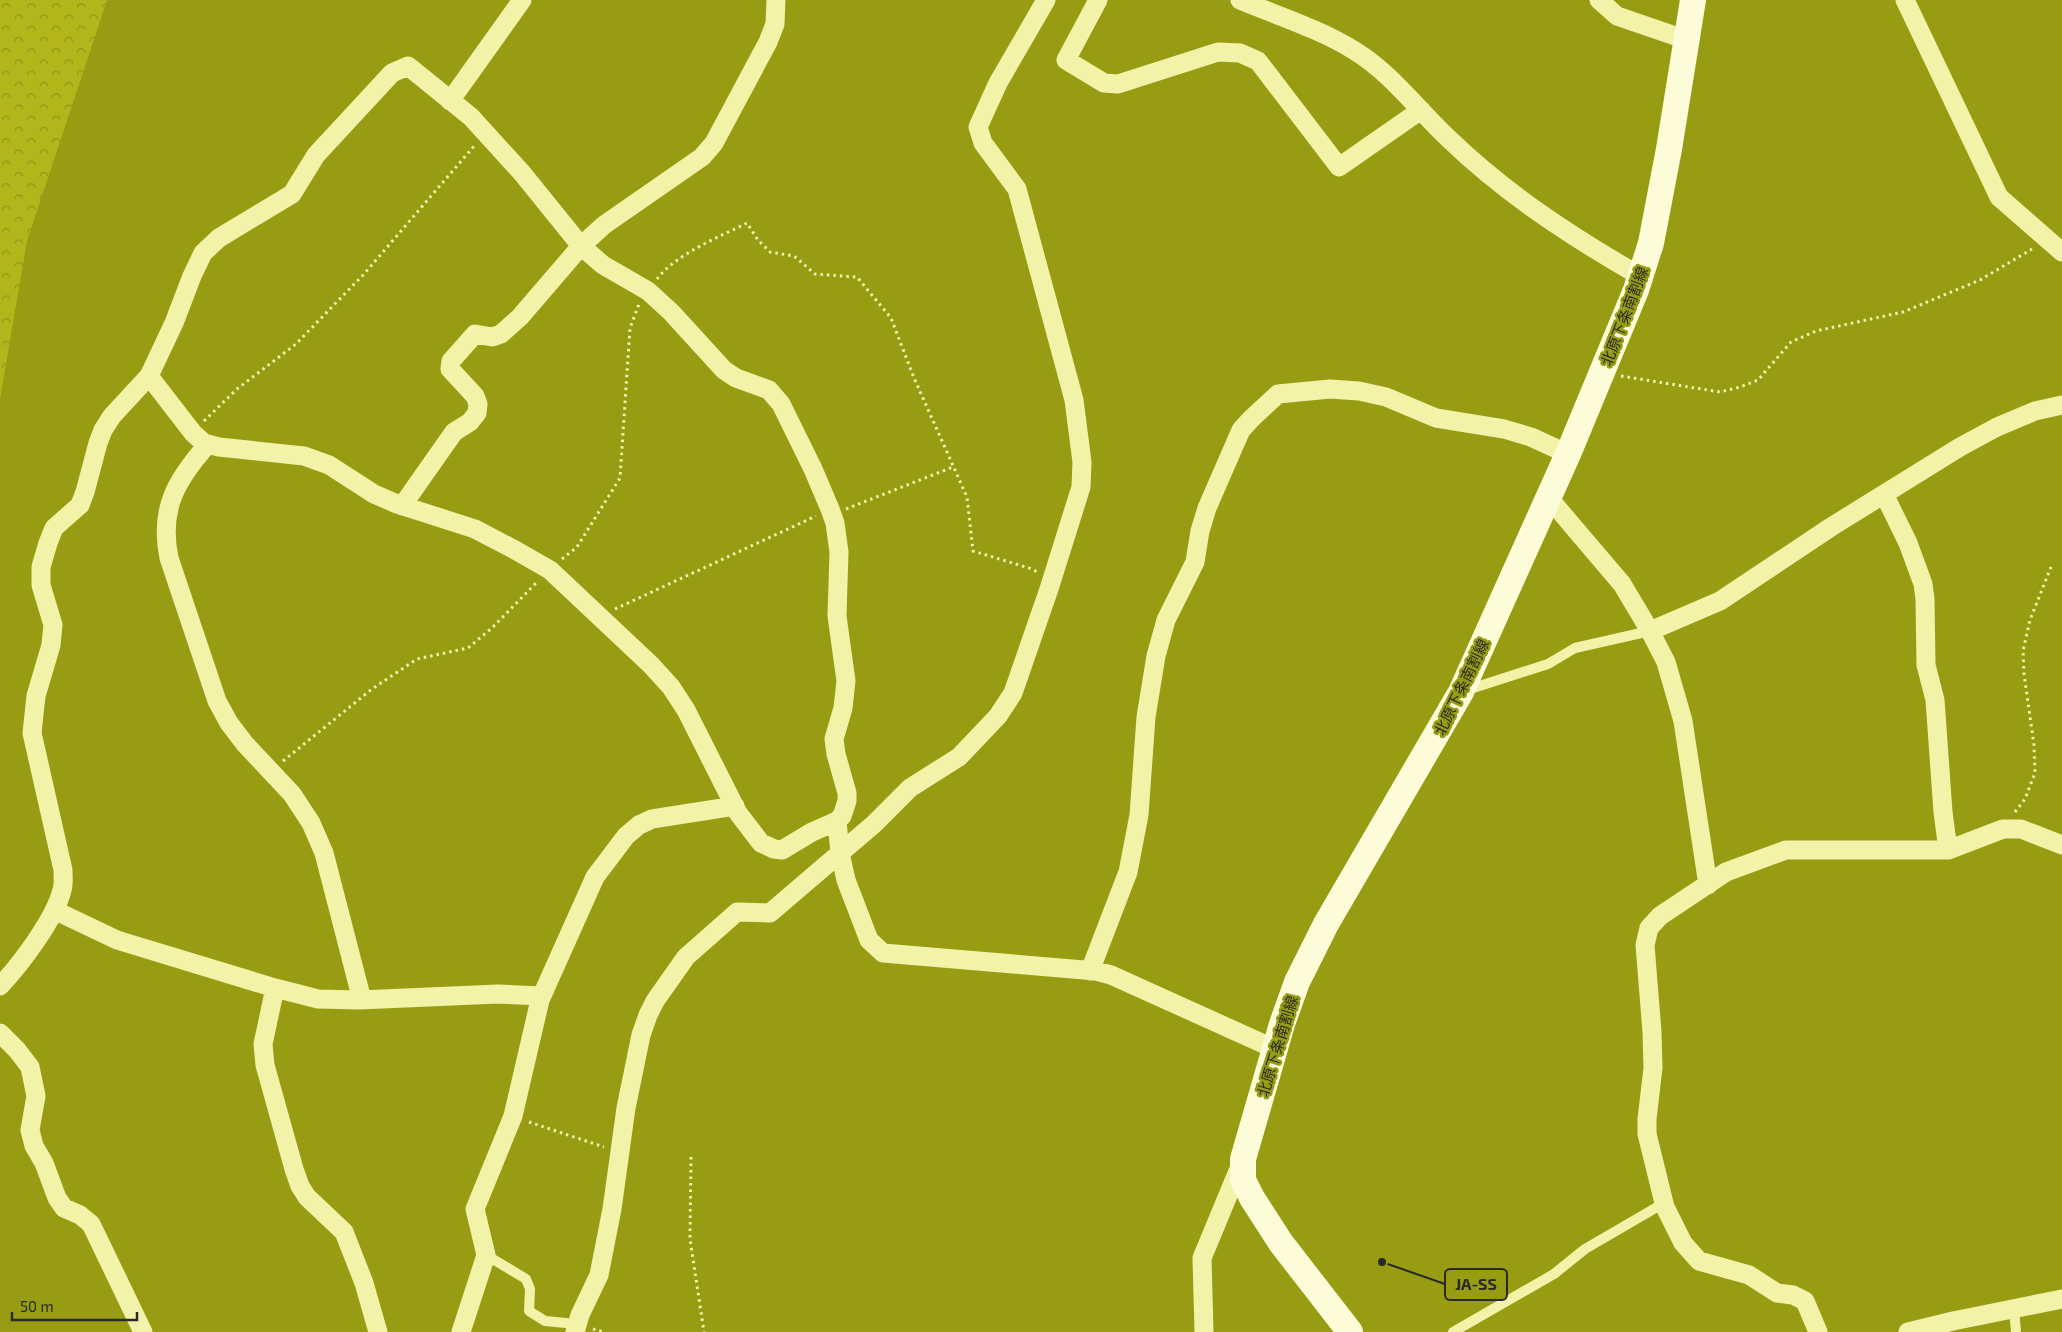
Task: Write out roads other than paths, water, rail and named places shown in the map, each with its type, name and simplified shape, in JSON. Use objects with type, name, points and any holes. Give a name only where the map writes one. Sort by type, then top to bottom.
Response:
[{"type":"main road","name":"北原下条南割線","points":[[1350,1332],[1281,1244],[1252,1198],[1243,1180],[1243,1159],[1297,982],[1326,924],[1461,692],[1568,454],[1640,276],[1651,243],[1693,0]]},
{"type":"street","points":[[450,101],[522,0]]},
{"type":"street","points":[[402,506],[454,432],[470,422],[477,412],[476,396],[450,369],[450,361],[475,334],[492,337],[502,334],[520,317],[581,246],[604,225],[702,157],[714,143],[768,42],[775,24],[776,0]]},
{"type":"street","points":[[576,1328],[599,1275],[621,1152],[626,1108],[641,1035],[655,1001],[686,957],[737,912],[770,913],[874,824],[910,788],[959,757],[998,716],[1013,693],[1052,580],[1081,487],[1082,462],[1074,400],[1017,189],[983,143],[978,127],[998,83],[1046,0]]},
{"type":"street","points":[[1098,0],[1066,60],[1104,83],[1118,84],[1218,52],[1240,53],[1258,61],[1340,167],[1421,110]]},
{"type":"street","points":[[1240,0],[1328,36],[1356,52],[1391,80],[1449,139],[1494,179],[1598,252],[1640,276]]},
{"type":"street","points":[[1599,0],[1617,16],[1687,40]]},
{"type":"street","points":[[1905,0],[1999,197],[2062,252]]},
{"type":"street","points":[[0,986],[22,962],[54,910],[62,890],[63,870],[32,734],[36,696],[51,645],[52,625],[41,585],[41,567],[54,528],[80,505],[103,430],[112,416],[149,376],[174,323],[203,253],[220,238],[292,194],[316,155],[392,73],[408,66],[471,117],[522,173],[581,246],[603,265],[648,291],[671,312],[724,370],[736,378],[769,390],[782,404],[831,512],[839,552],[837,616],[846,681],[843,708],[834,739],[836,754],[847,793],[847,801],[842,816],[837,821],[812,832],[782,850],[774,850],[761,843],[735,806],[686,710],[671,687],[550,570],[475,529],[402,506],[374,494],[329,465],[304,456],[219,447],[200,438],[149,376]]},
{"type":"street","points":[[1090,971],[1128,872],[1139,815],[1146,716],[1156,656],[1166,620],[1195,562],[1200,531],[1207,508],[1241,430],[1251,419],[1278,394],[1330,389],[1359,391],[1386,397],[1436,418],[1531,437],[1568,454]]},
{"type":"street","points":[[1650,631],[1720,601],[1830,527],[1960,447],[1997,427],[2035,411],[2062,405]]},
{"type":"street","points":[[200,438],[171,499],[165,537],[169,558],[217,701],[228,723],[292,794],[311,823],[324,853],[362,1000]]},
{"type":"street","points":[[1884,494],[1908,543],[1923,584],[1926,665],[1935,700],[1943,812],[1948,850]]},
{"type":"street","points":[[1548,497],[1622,584],[1666,662],[1683,721],[1708,885]]},
{"type":"street","points":[[461,1332],[486,1255],[475,1209],[513,1116],[542,996],[595,877],[626,836],[652,819],[735,806]]},
{"type":"street","points":[[837,821],[840,853],[846,880],[869,940],[883,953],[1090,971],[1111,975],[1275,1049]]},
{"type":"street","points":[[1818,1332],[1805,1301],[1793,1295],[1778,1293],[1749,1274],[1699,1261],[1683,1243],[1664,1202],[1647,1134],[1646,1119],[1653,1068],[1645,945],[1649,928],[1660,916],[1726,872],[1786,850],[1948,850],[2003,829],[2021,829],[2062,845]]},
{"type":"street","points":[[54,910],[117,940],[275,988],[318,999],[362,1000],[498,994],[542,996]]},
{"type":"street","points":[[275,988],[264,1044],[265,1065],[294,1169],[300,1186],[344,1232],[364,1283],[378,1332]]},
{"type":"street","points":[[0,1033],[30,1067],[36,1096],[30,1130],[34,1146],[44,1163],[57,1198],[64,1208],[80,1215],[91,1224],[144,1332]]},
{"type":"street","points":[[1204,1332],[1202,1258],[1243,1159]]},
{"type":"street","points":[[1908,1332],[2062,1299]]},
{"type":"lane","points":[[1461,692],[1548,664],[1575,648],[1650,631]]},
{"type":"lane","points":[[1453,1332],[1554,1274],[1585,1249],[1664,1202]]},
{"type":"lane","points":[[486,1255],[526,1279],[530,1289],[529,1311],[545,1321],[576,1328]]},
{"type":"lane","points":[[2014,1309],[2016,1332]]},
{"type":"place","name":"JA-SS","points":[[1382,1262]]}]
